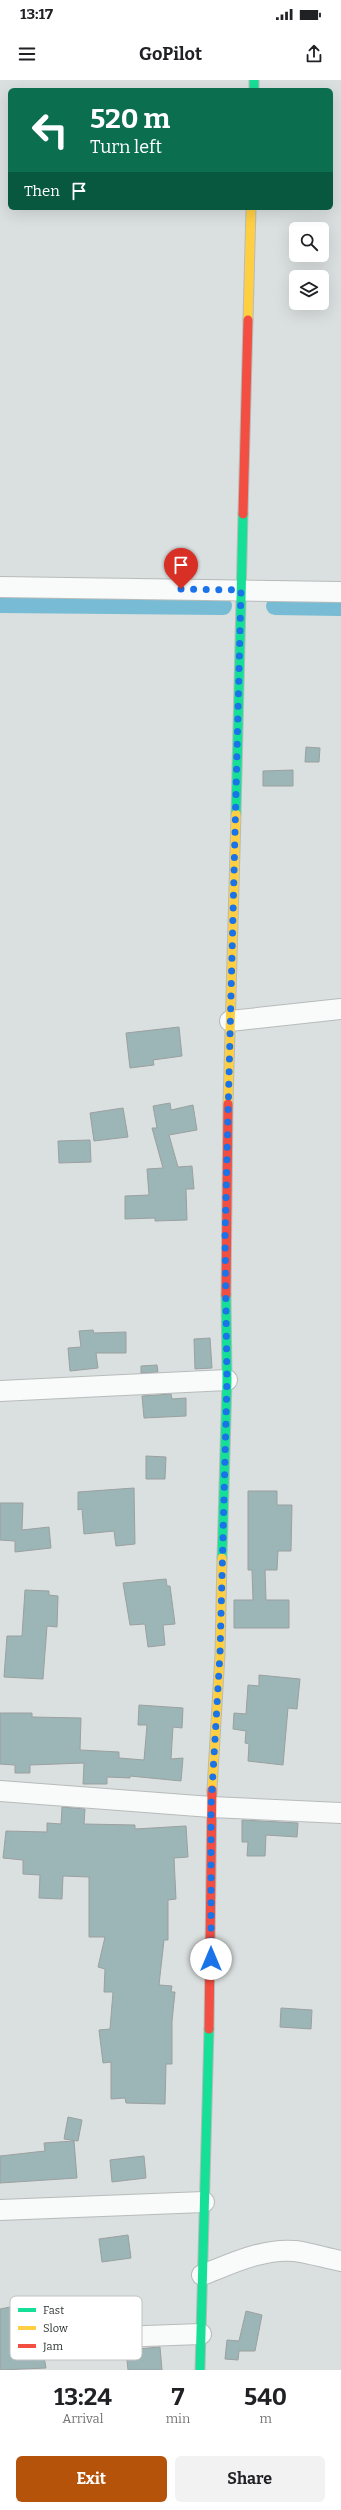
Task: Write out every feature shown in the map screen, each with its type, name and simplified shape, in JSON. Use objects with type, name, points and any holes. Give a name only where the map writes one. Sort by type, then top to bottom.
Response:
[{"type":"main road","points":[[200,2370],[211,1974],[211,1807],[220,1654],[227,1380],[225,1238],[250,210]]},
{"type":"street","points":[[0,587],[341,592]]},
{"type":"street","points":[[230,1021],[341,1009]]},
{"type":"street","points":[[0,1391],[227,1380]]},
{"type":"street","points":[[0,1791],[211,1807],[341,1813]]},
{"type":"street","points":[[0,2210],[204,2202]]},
{"type":"street","points":[[202,2275],[251,2257],[273,2252],[294,2251],[341,2261]]},
{"type":"street","points":[[142,2336],[201,2334]]},
{"type":"building","points":[[306,747],[320,748],[319,762],[305,762]]},
{"type":"building","points":[[293,770],[293,786],[263,786],[263,771]]},
{"type":"building","points":[[179,1027],[182,1056],[153,1060],[154,1065],[130,1068],[126,1033]]},
{"type":"building","points":[[170,1103],[171,1110],[193,1105],[197,1130],[169,1135],[178,1167],[192,1166],[194,1189],[186,1189],[187,1220],[155,1221],[155,1218],[125,1219],[125,1196],[149,1195],[147,1169],[163,1168],[152,1128],[157,1128],[153,1106]]},
{"type":"building","points":[[123,1108],[128,1137],[94,1141],[90,1113]]},
{"type":"building","points":[[90,1140],[91,1162],[59,1163],[58,1141]]},
{"type":"building","points":[[93,1330],[94,1333],[126,1332],[126,1353],[96,1353],[98,1368],[70,1371],[68,1348],[81,1347],[79,1331]]},
{"type":"building","points":[[210,1338],[212,1368],[195,1369],[194,1339]]},
{"type":"building","points":[[157,1365],[158,1372],[141,1373],[141,1366]]},
{"type":"building","points":[[171,1394],[172,1399],[186,1398],[186,1416],[144,1418],[142,1396]]},
{"type":"building","points":[[146,1456],[166,1457],[165,1479],[146,1479]]},
{"type":"building","points":[[134,1488],[135,1544],[116,1546],[114,1531],[84,1534],[82,1509],[78,1510],[78,1492]]},
{"type":"building","points":[[248,1491],[277,1491],[277,1505],[292,1505],[291,1551],[278,1551],[277,1570],[265,1570],[266,1600],[289,1600],[289,1628],[234,1628],[234,1600],[253,1600],[252,1570],[248,1570]]},
{"type":"building","points":[[0,1503],[23,1503],[22,1530],[49,1527],[51,1548],[15,1552],[15,1541],[0,1540]]},
{"type":"building","points":[[166,1579],[167,1586],[170,1586],[175,1624],[163,1625],[165,1645],[148,1647],[145,1624],[130,1625],[123,1583]]},
{"type":"building","points":[[25,1590],[49,1591],[49,1595],[58,1596],[57,1627],[47,1626],[43,1679],[4,1677],[7,1636],[22,1636]]},
{"type":"building","points":[[259,1675],[300,1679],[297,1709],[288,1708],[283,1765],[248,1761],[249,1744],[245,1743],[246,1731],[233,1729],[234,1713],[246,1714],[248,1685],[259,1686]]},
{"type":"building","points":[[139,1705],[183,1708],[182,1728],[173,1727],[171,1759],[183,1758],[181,1781],[130,1776],[130,1778],[107,1777],[107,1784],[83,1784],[84,1763],[30,1765],[30,1773],[15,1773],[15,1765],[0,1764],[0,1713],[32,1713],[32,1717],[81,1718],[80,1750],[119,1752],[119,1758],[144,1760],[147,1725],[138,1725]]},
{"type":"building","points":[[62,1807],[85,1809],[84,1824],[135,1825],[135,1829],[186,1826],[188,1857],[174,1858],[176,1899],[168,1900],[168,1940],[164,1940],[159,1985],[172,1986],[171,1992],[175,1992],[172,2021],[172,2064],[166,2064],[165,2104],[126,2103],[125,2098],[111,2099],[111,2062],[103,2063],[99,2030],[110,2029],[113,1992],[104,1992],[105,1969],[98,1967],[105,1937],[89,1937],[89,1877],[63,1876],[62,1899],[39,1898],[40,1875],[23,1874],[23,1860],[3,1858],[6,1831],[47,1832],[47,1823],[61,1824]]},
{"type":"building","points":[[242,1820],[298,1823],[297,1837],[266,1835],[265,1856],[247,1856],[248,1842],[242,1842]]},
{"type":"building","points":[[281,2008],[312,2010],[311,2029],[280,2027]]},
{"type":"building","points":[[68,2117],[82,2120],[78,2141],[64,2139]]},
{"type":"building","points":[[74,2141],[77,2178],[0,2183],[0,2156],[45,2151],[44,2143]]},
{"type":"building","points":[[144,2156],[146,2178],[112,2182],[110,2160]]},
{"type":"building","points":[[128,2235],[131,2258],[102,2262],[99,2239]]},
{"type":"building","points":[[10,2307],[10,2360],[45,2360],[46,2368],[0,2370],[0,2309]]},
{"type":"building","points":[[246,2311],[262,2315],[255,2351],[239,2351],[238,2360],[225,2359],[227,2340],[239,2341]]},
{"type":"building","points":[[160,2347],[162,2370],[128,2370],[127,2360],[142,2360],[142,2349]]},
{"type":"waterway","points":[[0,604],[223,606]]},
{"type":"waterway","points":[[275,606],[341,607]]},
{"type":"traffic: fast","points":[[254,80],[254,88]]},
{"type":"traffic: fast","points":[[236,814],[243,514]]},
{"type":"traffic: fast","points":[[222,1558],[227,1380],[226,1295]]},
{"type":"traffic: fast","points":[[200,2370],[209,2029]]},
{"type":"traffic: slow","points":[[248,320],[251,210]]},
{"type":"traffic: slow","points":[[228,1104],[236,814]]},
{"type":"traffic: slow","points":[[212,1790],[220,1654],[222,1558]]},
{"type":"traffic: jam","points":[[243,514],[248,320]]},
{"type":"traffic: jam","points":[[226,1295],[228,1104]]},
{"type":"traffic: jam","points":[[209,2029],[212,1790]]},
{"type":"route","points":[[181,589],[241,590],[225,1238],[227,1380],[220,1654],[211,1807],[211,1959]]}]
